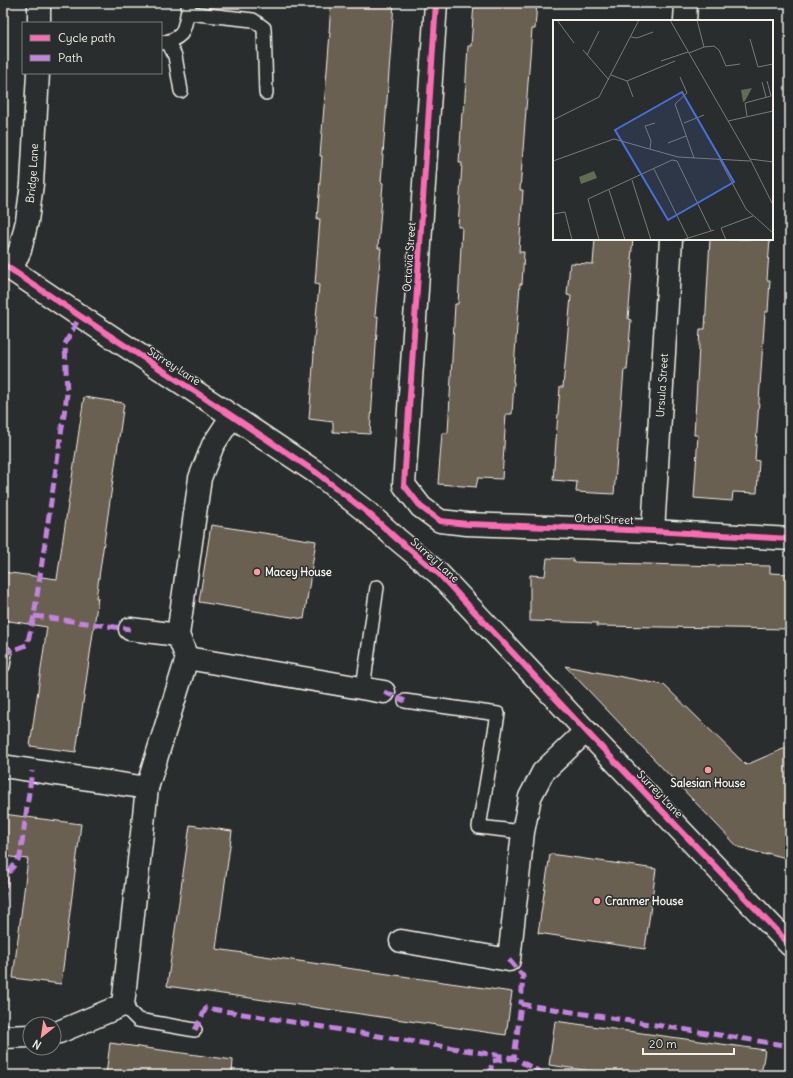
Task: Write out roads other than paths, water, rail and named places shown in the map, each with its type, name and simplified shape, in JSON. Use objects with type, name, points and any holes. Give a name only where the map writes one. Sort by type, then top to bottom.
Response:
[{"type":"street","points":[[39,3],[39,22]]},
{"type":"street","name":"Octavia Street","points":[[421,507],[404,485],[436,3]]},
{"type":"street","points":[[685,20],[686,3]]},
{"type":"street","name":"Bridge Lane","points":[[6,267],[20,250],[27,222],[32,184],[38,74]]},
{"type":"street","name":"Ursula Street","points":[[653,531],[671,240]]},
{"type":"street","name":"Surrey Lane","points":[[6,267],[317,473],[368,513],[439,574],[790,945]]},
{"type":"street","points":[[62,1031],[123,1005],[147,788],[187,658],[178,635],[200,478],[213,445],[232,416]]},
{"type":"street","name":"Orbel Street","points":[[421,507],[440,521],[467,524],[653,531],[790,540]]},
{"type":"street","points":[[130,629],[178,635]]},
{"type":"street","points":[[187,658],[384,692]]},
{"type":"street","points":[[401,942],[509,960],[523,832],[530,797],[542,772],[586,731]]},
{"type":"street","points":[[3,766],[147,788]]},
{"type":"street","points":[[3,1037],[22,1036]]},
{"type":"lane","points":[[181,91],[175,56],[165,42],[181,33],[189,8],[253,20],[264,28],[266,93]]},
{"type":"lane","points":[[363,688],[377,587]]},
{"type":"lane","points":[[405,701],[498,714],[479,827],[523,832]]},
{"type":"lane","points":[[123,1005],[138,1020],[195,1030]]},
{"type":"place","name":"Macey House","points":[[257,572]]},
{"type":"place","name":"Salesian House","points":[[708,770]]},
{"type":"place","name":"Cranmer House","points":[[597,901]]}]
